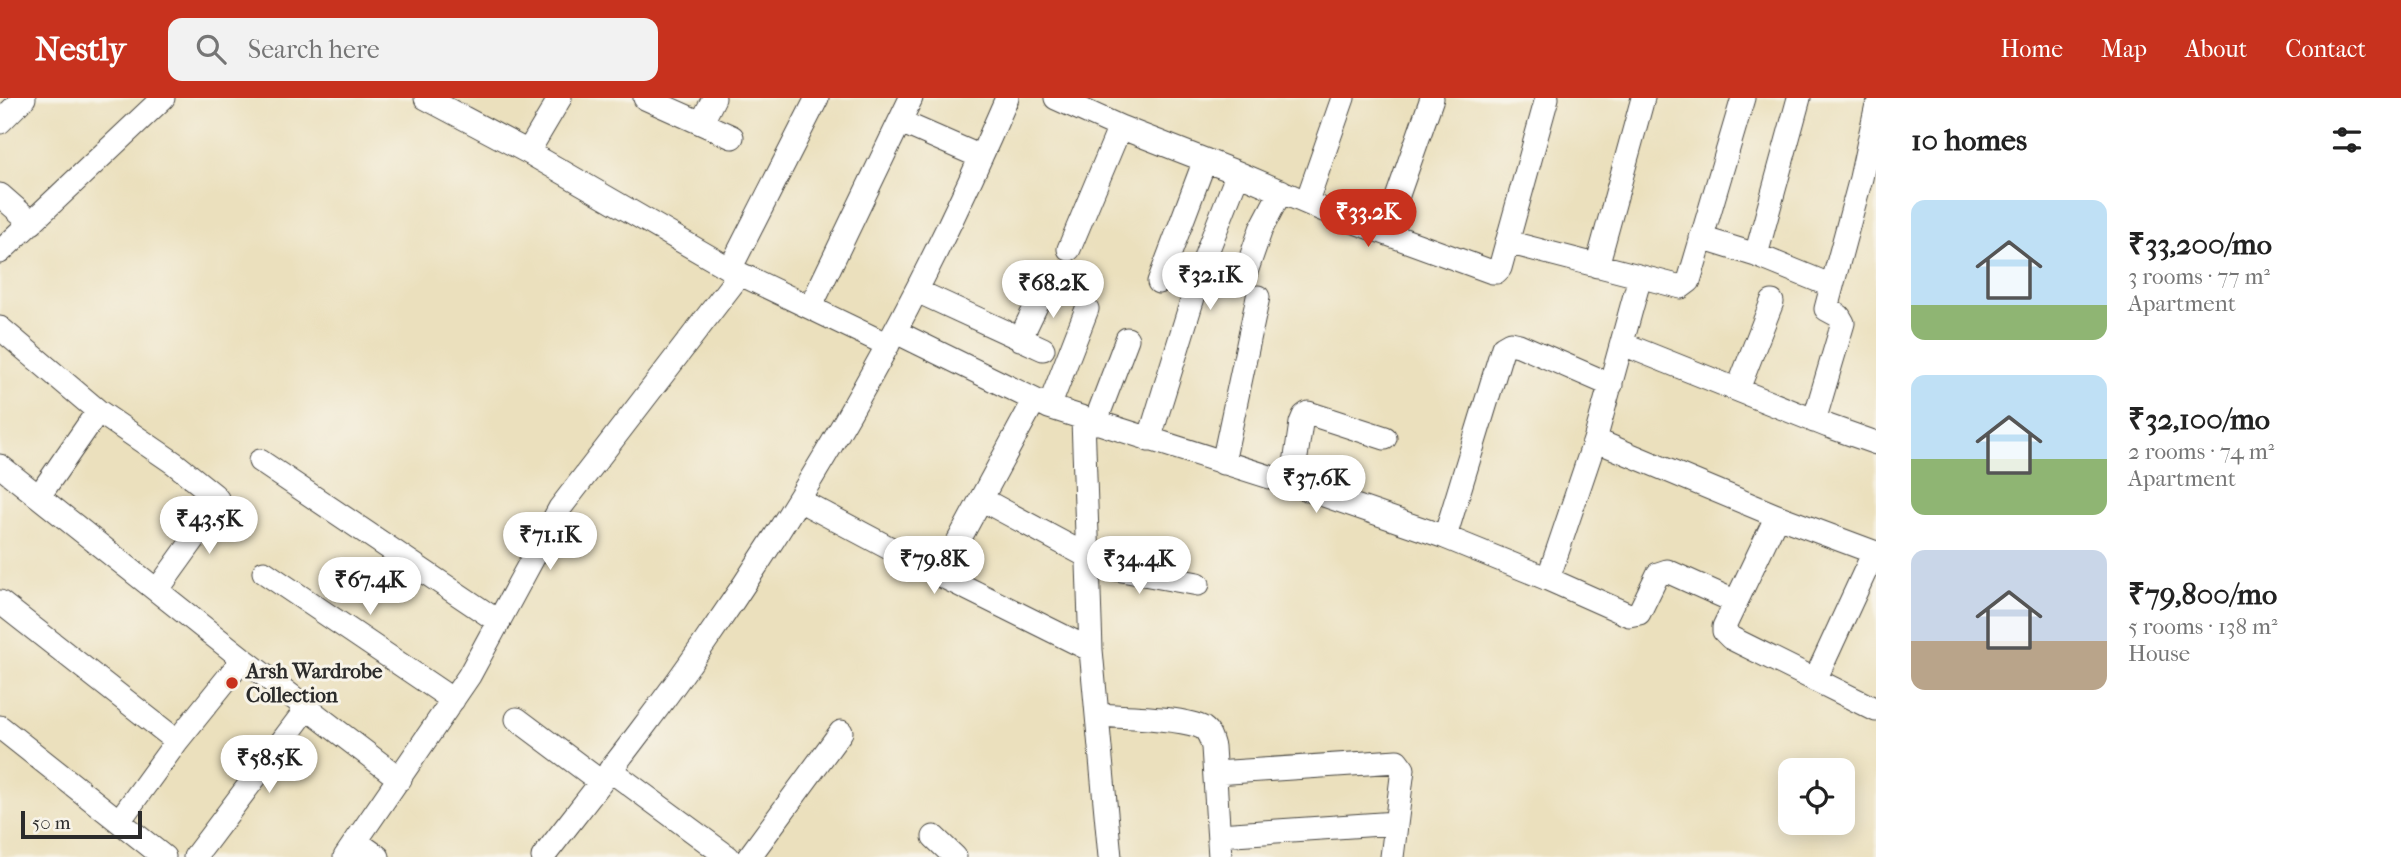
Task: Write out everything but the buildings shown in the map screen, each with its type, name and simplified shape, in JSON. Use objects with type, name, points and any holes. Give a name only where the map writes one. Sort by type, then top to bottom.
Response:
[{"type":"street","points":[[0,122],[24,98]]},
{"type":"street","points":[[426,98],[527,152],[735,272],[1042,404],[1292,484],[1445,537],[1629,615],[1639,613],[1658,574],[1667,570],[1735,602]]},
{"type":"street","points":[[527,152],[560,98]]},
{"type":"street","points":[[645,98],[732,137]]},
{"type":"street","points":[[702,122],[715,98]]},
{"type":"street","points":[[378,857],[351,850],[453,699],[499,622],[560,508],[735,272],[817,98]]},
{"type":"street","points":[[811,306],[911,98]]},
{"type":"street","points":[[543,857],[705,643],[799,500],[848,419],[917,291],[1007,98]]},
{"type":"street","points":[[1056,98],[1120,127],[1334,214],[1492,272],[1500,268],[1547,98]]},
{"type":"street","points":[[1307,201],[1343,98]]},
{"type":"street","points":[[1385,232],[1432,98]]},
{"type":"street","points":[[1597,266],[1643,98]]},
{"type":"street","points":[[1507,242],[1640,277],[1686,285],[1743,98]]},
{"type":"street","points":[[1756,255],[1799,98]]},
{"type":"street","points":[[1863,98],[1876,103]]},
{"type":"street","points":[[0,252],[154,101]]},
{"type":"street","points":[[1814,421],[1843,323],[1839,316],[1826,309],[1869,180],[1876,109]]},
{"type":"street","points":[[901,122],[981,158]]},
{"type":"street","points":[[1069,249],[1120,127]]},
{"type":"street","points":[[1159,282],[1205,160]]},
{"type":"street","points":[[1149,440],[1207,252],[1238,173]]},
{"type":"street","points":[[1246,272],[1261,229],[1281,191]]},
{"type":"street","points":[[0,195],[32,223]]},
{"type":"street","points":[[1701,238],[1756,255],[1832,286]]},
{"type":"street","points":[[1548,579],[1595,440],[1640,277]]},
{"type":"street","points":[[1020,339],[1046,283]]},
{"type":"street","points":[[917,291],[1043,349]]},
{"type":"street","points":[[1223,463],[1258,297]]},
{"type":"street","points":[[1738,389],[1772,302]]},
{"type":"street","points":[[940,575],[982,500],[1042,404],[1087,309]]},
{"type":"street","points":[[0,328],[98,411],[174,463],[218,500],[212,514],[158,589]]},
{"type":"street","points":[[1110,857],[1091,650],[1089,421],[1127,339]]},
{"type":"street","points":[[1445,537],[1503,347],[1510,343],[1519,345],[1611,385]]},
{"type":"street","points":[[1623,344],[1814,421],[1876,443]]},
{"type":"street","points":[[39,496],[98,411]]},
{"type":"street","points":[[1292,484],[1301,423],[1308,413],[1385,438]]},
{"type":"street","points":[[1595,440],[1777,516],[1875,553],[1815,680]]},
{"type":"street","points":[[260,461],[499,622]]},
{"type":"street","points":[[0,466],[243,659],[400,779]]},
{"type":"street","points":[[799,500],[940,575],[1091,650]]},
{"type":"street","points":[[982,500],[1089,560],[1198,584]]},
{"type":"street","points":[[1777,516],[1724,627],[1727,635],[1876,710]]},
{"type":"street","points":[[264,572],[453,699]]},
{"type":"street","points":[[0,602],[177,741]]},
{"type":"street","points":[[119,821],[177,741],[243,659]]},
{"type":"street","points":[[195,857],[308,707]]},
{"type":"street","points":[[1097,715],[1180,722],[1205,729],[1213,747],[1219,846],[1396,823]]},
{"type":"street","points":[[517,719],[727,857]]},
{"type":"street","points":[[0,727],[164,857]]},
{"type":"street","points":[[749,857],[841,732]]},
{"type":"street","points":[[1214,773],[1397,761],[1403,769],[1392,857]]},
{"type":"street","points":[[934,837],[955,857]]},
{"type":"place","name":"Arsh Wardrobe Collection","points":[[232,683]]}]
